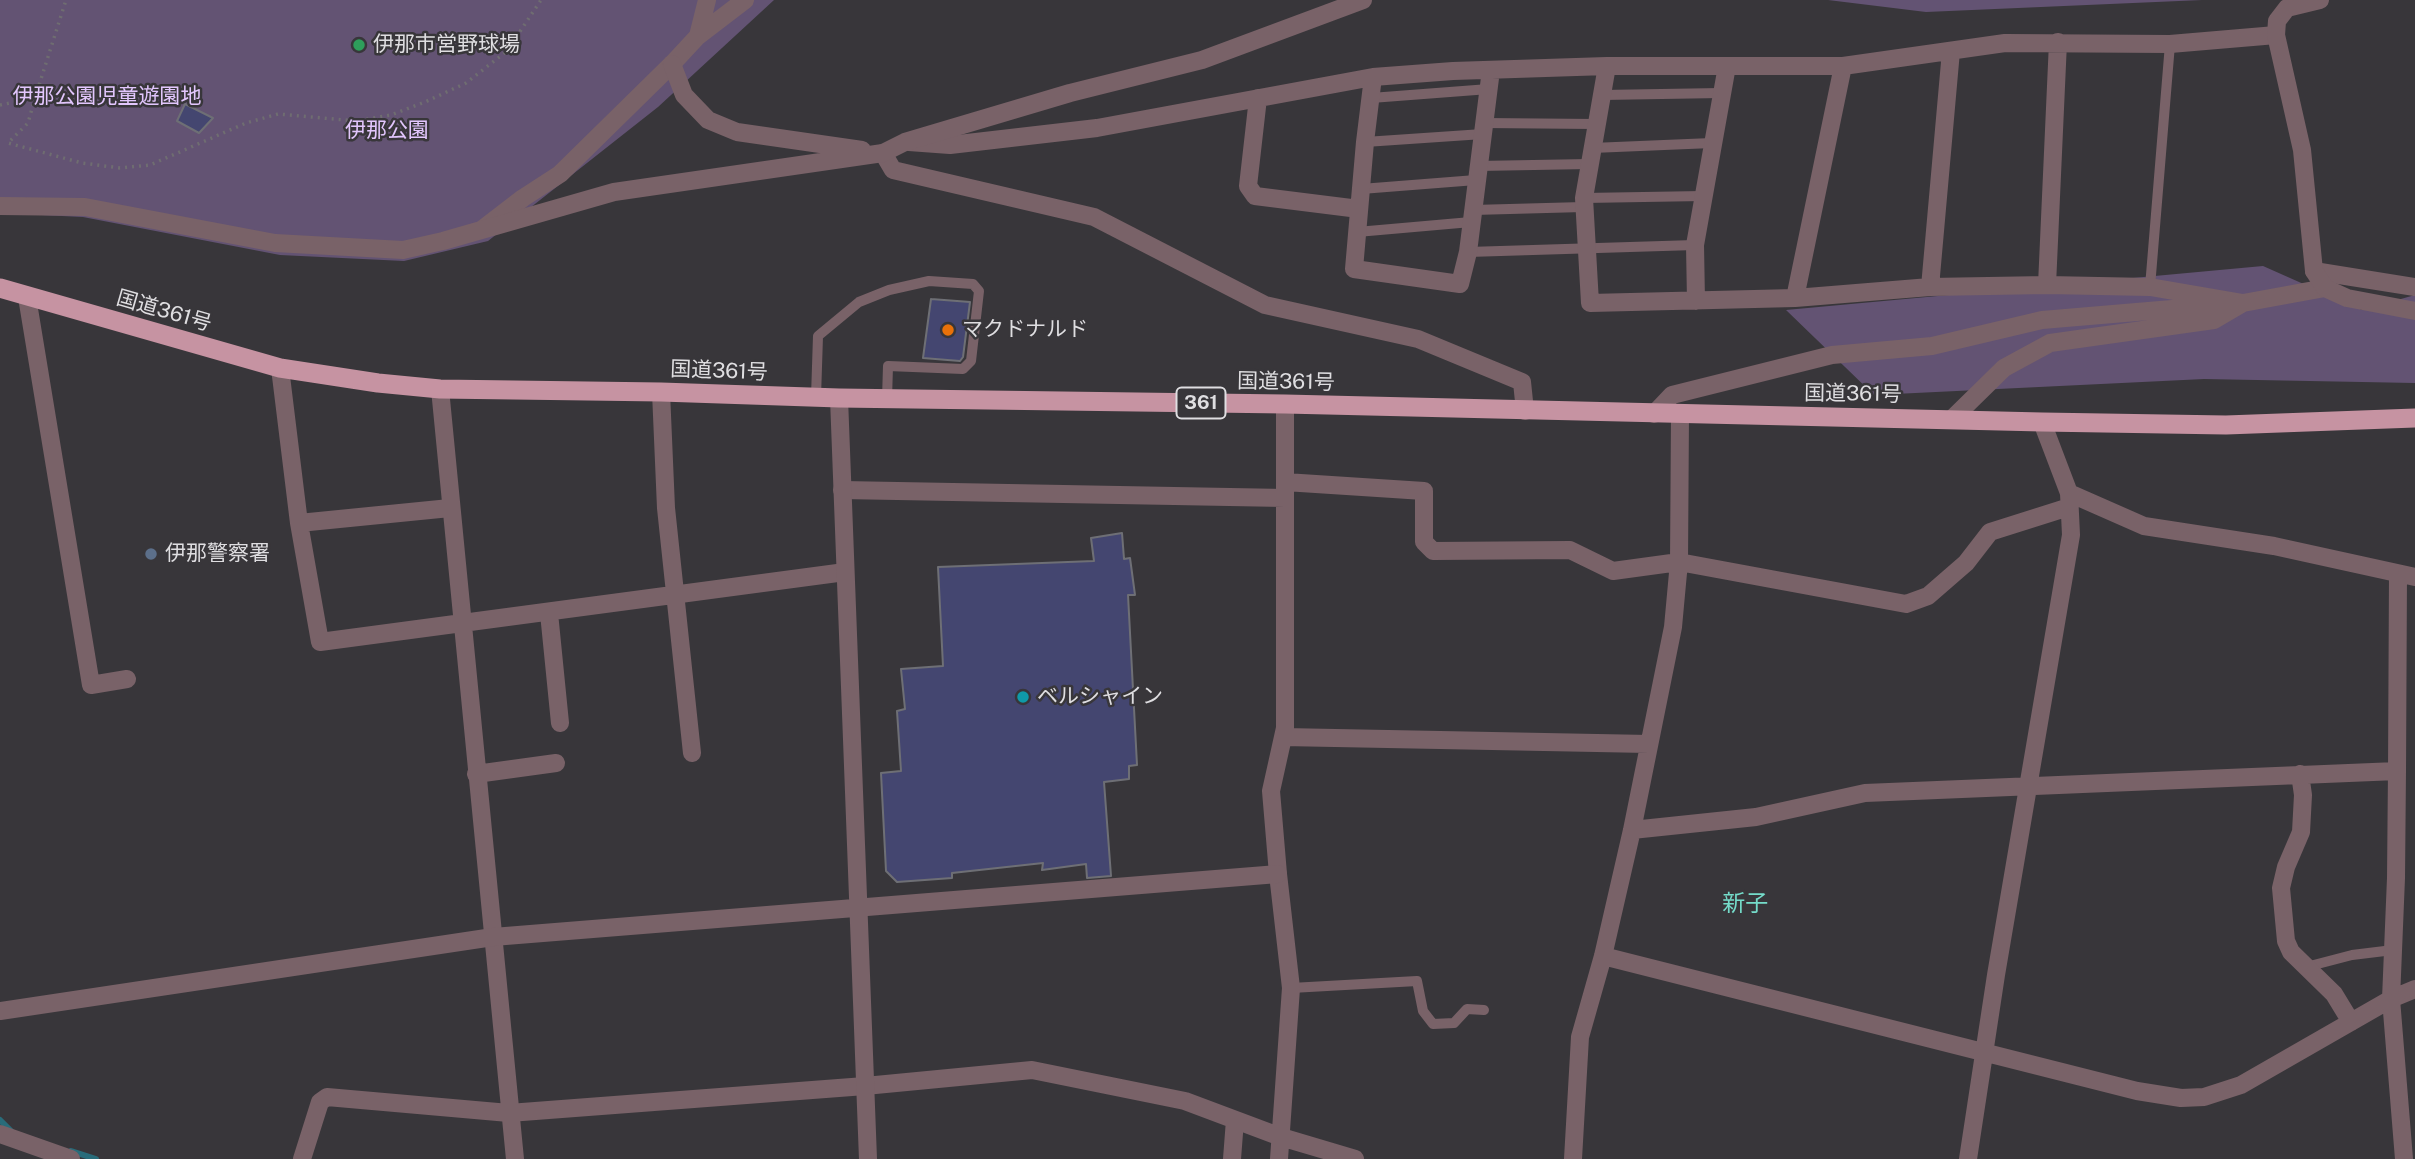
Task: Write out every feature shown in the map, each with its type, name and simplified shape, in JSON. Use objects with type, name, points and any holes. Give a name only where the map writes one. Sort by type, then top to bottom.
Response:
[{"type":"highway","name":"国道361号","points":[[0,288],[27,298],[280,368],[378,383],[440,389],[2226,425],[2415,418]]},
{"type":"street","points":[[698,36],[707,0]]},
{"type":"street","points":[[484,228],[560,174],[698,36],[745,0]]},
{"type":"street","points":[[0,206],[85,207],[275,243],[403,250],[614,192],[883,153],[905,142],[1070,93],[1202,60],[1363,0]]},
{"type":"street","points":[[2320,0],[2287,8],[2277,21],[2276,35],[2302,150],[2314,271],[2325,288],[2347,298],[2415,311]]},
{"type":"street","points":[[905,142],[950,145],[1097,128],[1373,77],[1607,66],[1843,66],[2005,43],[2170,44],[2276,35]]},
{"type":"street","points":[[2047,285],[2058,42]]},
{"type":"street","points":[[1930,287],[1951,51]]},
{"type":"street","points":[[672,64],[684,95],[708,120],[737,132],[883,153]]},
{"type":"street","points":[[1607,66],[1595,124],[1584,203],[1590,303],[1795,298],[1930,287],[2047,285],[2150,287],[2243,303]]},
{"type":"street","points":[[1696,301],[1695,245],[1727,66]]},
{"type":"street","points":[[1795,298],[1843,66]]},
{"type":"street","points":[[1373,77],[1354,268],[1460,284],[1468,253],[1491,70]]},
{"type":"street","points":[[1258,99],[1248,186],[1255,196],[1359,209]]},
{"type":"street","points":[[883,153],[893,170],[1094,217],[1265,305],[1418,338],[1522,382],[1525,411]]},
{"type":"street","points":[[2314,271],[2415,287]]},
{"type":"street","points":[[1654,414],[1672,396],[1832,355],[1932,346],[2042,320],[2243,303],[2325,288]]},
{"type":"street","points":[[27,298],[91,685],[127,679]]},
{"type":"street","points":[[1952,419],[2004,368],[2050,343],[2214,320],[2243,303]]},
{"type":"street","points":[[280,368],[299,523],[320,642],[845,572]]},
{"type":"street","points":[[440,389],[514,1159]]},
{"type":"street","points":[[661,392],[666,508],[692,752]]},
{"type":"street","points":[[839,398],[868,1159]]},
{"type":"street","points":[[1279,1159],[1291,988],[1271,791],[1285,728],[1285,404]]},
{"type":"street","points":[[1573,1159],[1580,1037],[1632,830],[1673,627],[1679,562],[1680,414]]},
{"type":"street","points":[[1968,1159],[2071,535],[2069,500],[2042,422]]},
{"type":"street","points":[[842,490],[1424,491],[1424,542],[1433,551],[1570,550],[1613,571],[1679,562],[1906,604],[1928,596],[1966,563],[1990,532],[2069,500],[2144,526],[2274,546],[2406,575],[2391,999],[2404,1159]]},
{"type":"street","points":[[299,523],[450,508]]},
{"type":"street","points":[[549,613],[560,723]]},
{"type":"street","points":[[1283,737],[1649,744]]},
{"type":"street","points":[[476,774],[556,763]]},
{"type":"street","points":[[1632,830],[1756,817],[1865,793],[2397,771]]},
{"type":"street","points":[[2300,774],[2303,795],[2301,832],[2286,867],[2281,888],[2286,941],[2291,952],[2334,994],[2351,1022]]},
{"type":"street","points":[[0,1011],[493,937],[1278,874]]},
{"type":"street","points":[[1602,956],[2137,1091],[2181,1098],[2204,1097],[2241,1085],[2391,999],[2415,989]]},
{"type":"street","points":[[302,1159],[320,1102],[327,1097],[509,1113],[865,1086],[1032,1070],[1185,1101],[1281,1137],[1355,1159]]},
{"type":"street","points":[[1232,1159],[1235,1120]]},
{"type":"street","points":[[0,1134],[61,1157]]},
{"type":"lane","points":[[2150,287],[2170,44]]},
{"type":"lane","points":[[1371,98],[1489,89]]},
{"type":"lane","points":[[1602,95],[1721,93]]},
{"type":"lane","points":[[1365,142],[1483,128],[1595,124]]},
{"type":"lane","points":[[1361,189],[1590,156],[1712,143]]},
{"type":"lane","points":[[1357,232],[1584,203],[1703,196]]},
{"type":"lane","points":[[1468,253],[1695,245]]},
{"type":"lane","points":[[816,397],[818,336],[859,302],[888,290],[929,281],[973,284],[979,291],[971,361],[962,369],[888,366],[887,399]]},
{"type":"lane","points":[[2306,967],[2352,955],[2393,950]]},
{"type":"lane","points":[[1291,988],[1417,981],[1423,1011],[1433,1024],[1454,1023],[1467,1009],[1483,1010]]},
{"type":"path","points":[[66,0],[28,123],[8,143],[82,163],[120,167],[150,165],[246,123],[278,114],[356,121],[391,115],[425,102],[466,83],[506,51],[541,0]]},
{"type":"path","points":[[0,105],[35,98]]},
{"type":"green space","name":"伊那公園","points":[[0,0],[774,0],[658,107],[488,241],[404,261],[280,255],[83,217],[0,213]]},
{"type":"green space","points":[[1828,0],[2202,0],[1926,12]]},
{"type":"green space","points":[[2263,266],[2362,310],[2415,295],[2415,383],[2204,379],[1874,395],[1786,310]]},
{"type":"building","points":[[185,104],[213,118],[199,133],[177,121]]},
{"type":"building","name":"マクドナルド","points":[[931,299],[970,302],[963,357],[960,361],[923,358]]},
{"type":"building","name":"ベルシャイン","points":[[1122,533],[1124,559],[1130,558],[1135,595],[1128,595],[1137,765],[1129,766],[1129,779],[1104,782],[1111,876],[1087,878],[1086,864],[1042,870],[1043,863],[952,873],[952,878],[897,882],[886,871],[881,773],[901,771],[897,711],[905,709],[901,669],[943,666],[938,567],[1094,561],[1091,538]]},
{"type":"waterway","points":[[0,1120],[11,1131]]},
{"type":"waterway","points":[[71,1151],[96,1159]]},
{"type":"place","name":"伊那市営野球場","points":[[359,45]]},
{"type":"place","name":"マクドナルド","points":[[948,330]]},
{"type":"place","name":"伊那警察署","points":[[151,554]]},
{"type":"place","name":"ベルシャイン","points":[[1023,697]]},
{"type":"district","name":"新子","points":[[1745,904]]},
{"type":"park label","name":"伊那公園児童遊園地","points":[[107,97]]}]
